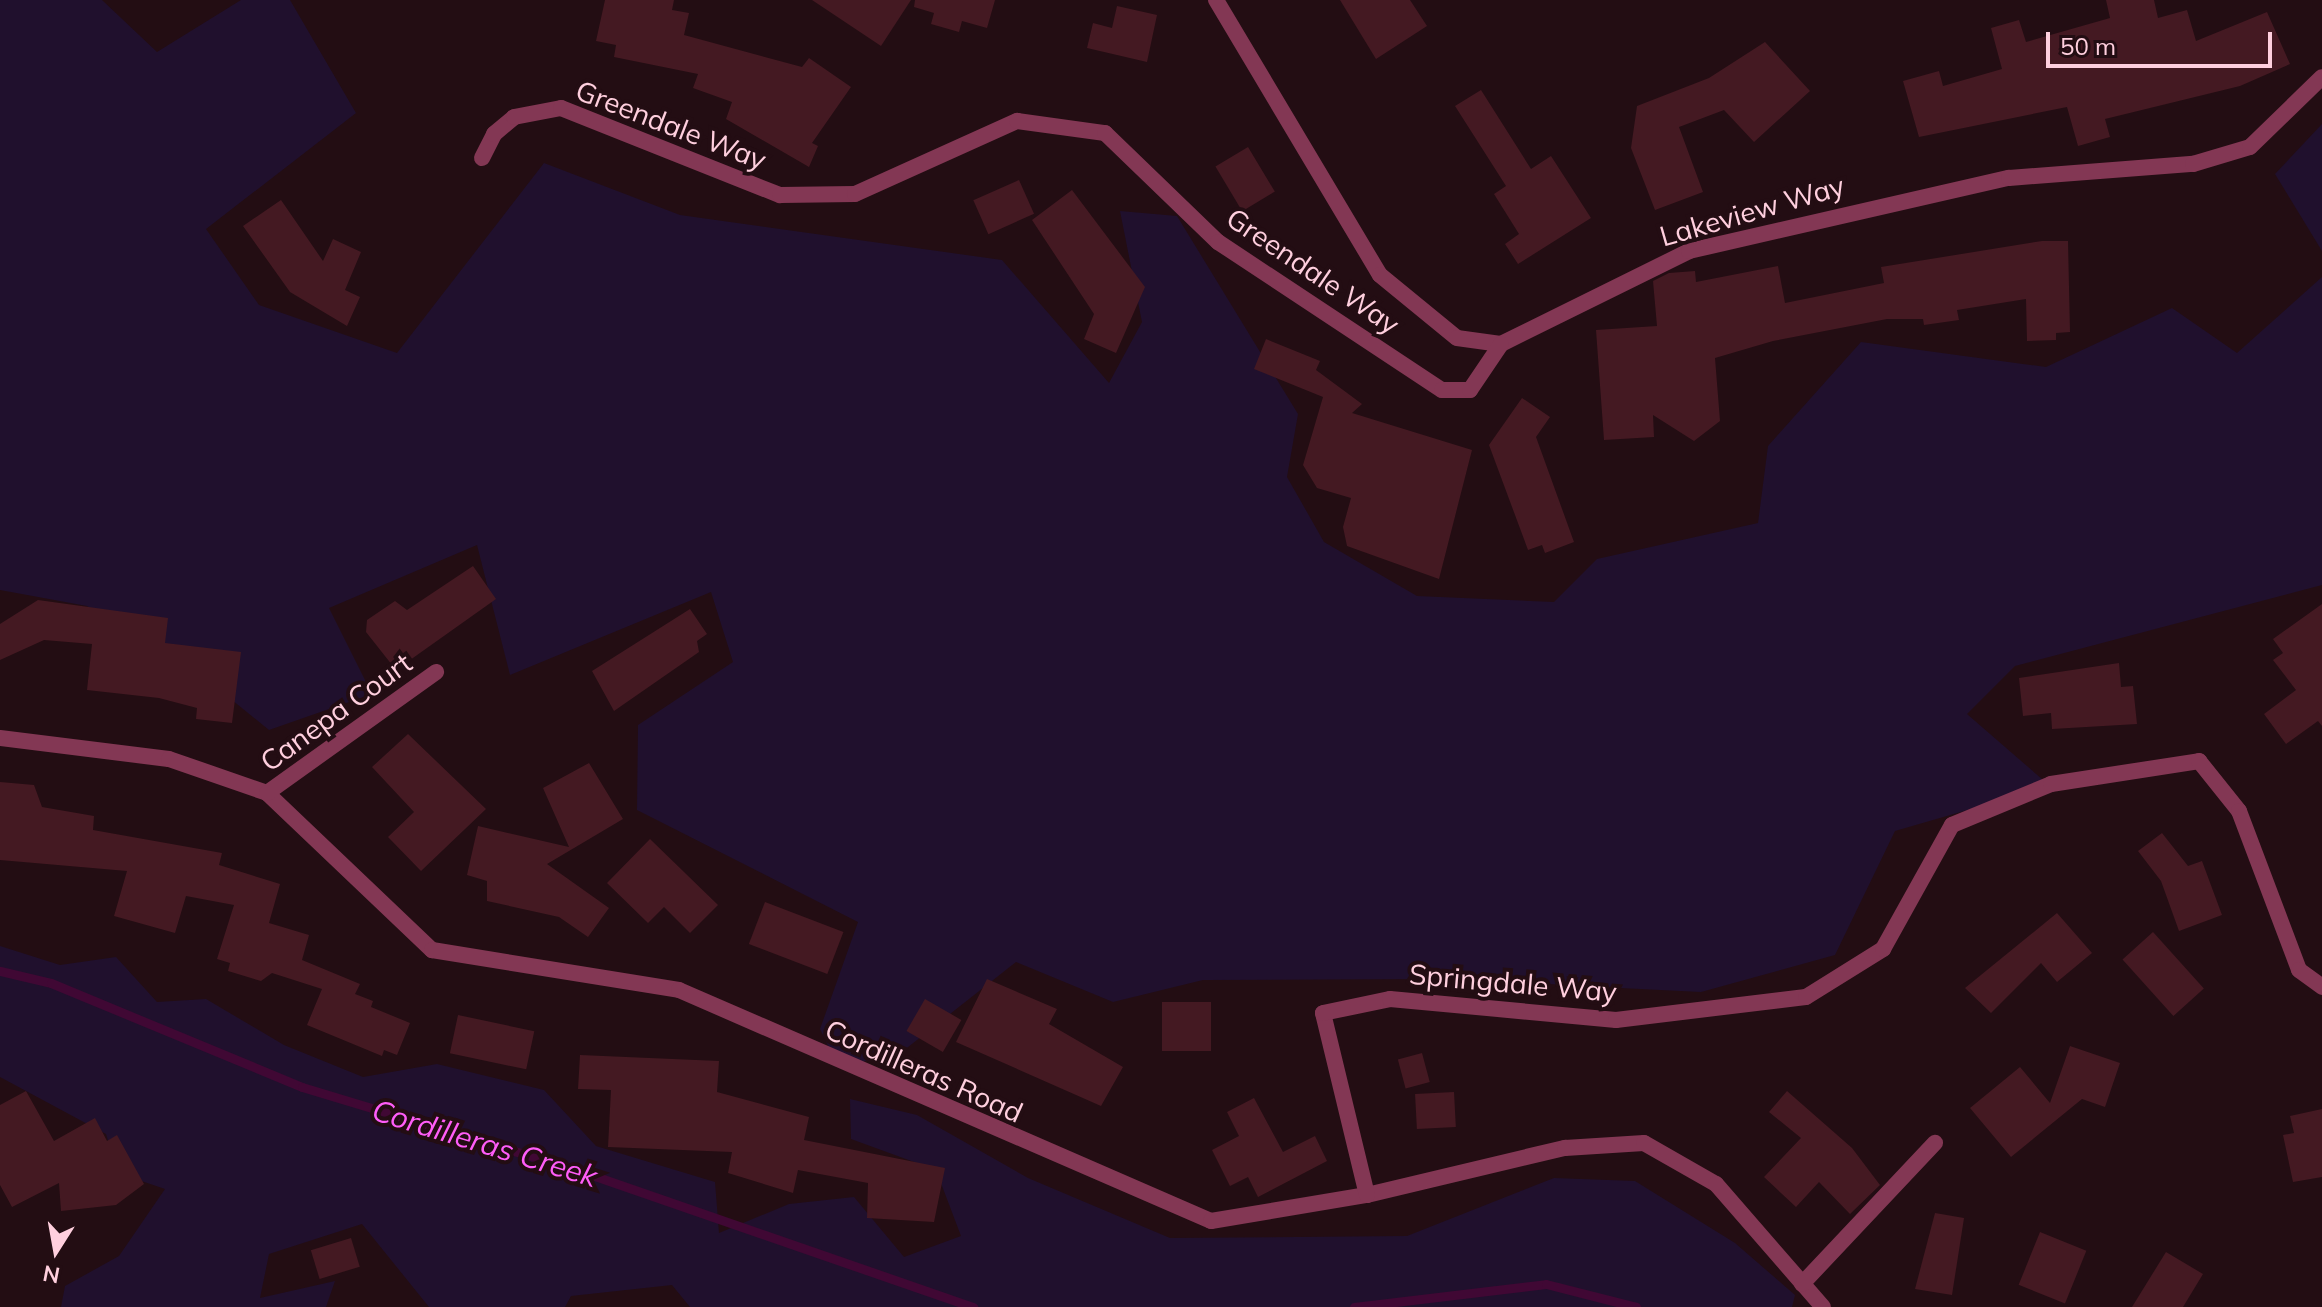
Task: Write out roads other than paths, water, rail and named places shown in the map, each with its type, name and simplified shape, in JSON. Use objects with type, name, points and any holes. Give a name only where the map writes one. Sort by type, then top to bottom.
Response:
[{"type":"street","points":[[1216,0],[1380,275],[1457,338],[1501,344]]},
{"type":"street","name":"Lakeview Way","points":[[1501,344],[1689,251],[2009,178],[2193,164],[2250,147],[2322,77]]},
{"type":"street","name":"Greendale Way","points":[[482,158],[494,134],[514,117],[561,108],[780,195],[855,194],[1017,121],[1105,133],[1218,242],[1442,390],[1470,390],[1501,344]]},
{"type":"street","name":"Canepa Court","points":[[267,793],[436,672]]},
{"type":"street","name":"Cordilleras Road","points":[[0,738],[169,759],[267,793],[432,950],[679,990],[1211,1221],[1367,1195],[1565,1148],[1644,1143],[1716,1184],[1823,1307]]},
{"type":"street","name":"Springdale Way","points":[[1367,1195],[1323,1013],[1390,999],[1616,1020],[1806,997],[1883,949],[1952,825],[2051,784],[2199,761],[2239,811],[2299,970],[2322,987]]},
{"type":"street","points":[[1802,1284],[1935,1143]]},
{"type":"waterway","name":"Cordilleras Creek","points":[[0,971],[51,983],[302,1087],[586,1173],[974,1307]]},
{"type":"waterway","name":"Cordilleras Creek","points":[[1354,1307],[1546,1284],[1636,1307]]}]
